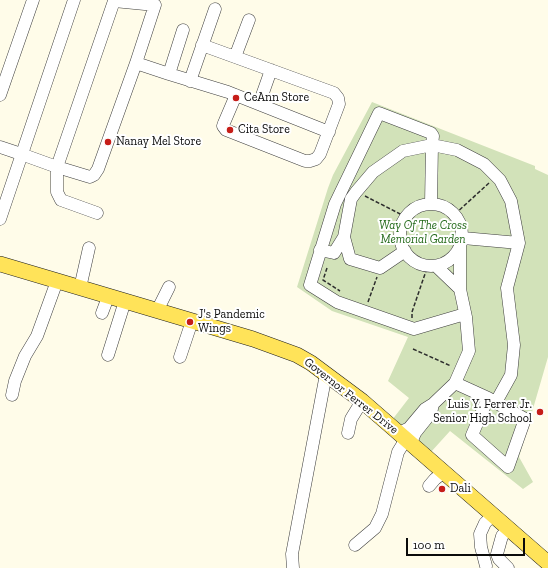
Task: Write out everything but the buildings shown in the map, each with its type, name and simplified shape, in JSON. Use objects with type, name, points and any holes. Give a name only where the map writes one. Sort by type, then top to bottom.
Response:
[{"type":"main road","name":"Governor Ferrer Drive","points":[[0,264],[253,339],[297,355],[311,363],[362,401],[548,563]]},
{"type":"street","points":[[0,95],[33,0]]},
{"type":"street","points":[[0,219],[74,0]]},
{"type":"street","points":[[0,147],[57,167],[90,177],[94,175],[98,169],[155,5],[114,1],[57,167],[58,192],[61,200],[98,213]]},
{"type":"street","points":[[190,81],[215,9]]},
{"type":"street","points":[[235,57],[249,20]]},
{"type":"street","points":[[169,74],[183,30]]},
{"type":"street","points":[[202,45],[334,93],[338,98],[339,104],[320,154],[316,159],[305,161],[225,129],[224,126],[236,95]]},
{"type":"street","points":[[136,63],[236,95],[328,132]]},
{"type":"street","points":[[259,104],[271,70]]},
{"type":"street","points":[[328,252],[335,204],[379,113],[431,133],[433,136],[431,204]]},
{"type":"street","points":[[350,259],[344,237],[351,199],[373,172],[403,151],[432,145],[457,150],[484,164],[500,180],[511,201],[519,242],[507,288],[514,345],[512,375],[492,400],[472,435],[508,467],[525,419],[492,400],[456,383]]},
{"type":"street","points":[[355,545],[375,528],[382,514],[398,452],[405,438],[415,433],[431,413],[433,404],[456,383],[469,351],[465,314],[460,289],[461,243],[460,223],[455,214],[443,206],[431,204],[420,206],[411,212],[403,223],[400,234],[405,251],[411,259],[419,264],[432,266],[443,264],[451,259],[461,243]]},
{"type":"street","points":[[344,237],[328,252],[310,285],[337,302],[365,305],[414,329],[465,314]]},
{"type":"street","points":[[461,243],[519,242]]},
{"type":"street","points":[[80,288],[89,248]]},
{"type":"street","points":[[328,252],[380,268],[405,251]]},
{"type":"street","points":[[432,266],[460,289]]},
{"type":"street","points":[[12,395],[15,381],[25,356],[36,336],[57,281]]},
{"type":"street","points":[[157,311],[170,287]]},
{"type":"street","points":[[102,313],[108,296]]},
{"type":"street","points":[[108,355],[125,301]]},
{"type":"street","points":[[180,357],[192,322]]},
{"type":"street","points":[[293,568],[292,554],[326,374]]},
{"type":"street","points":[[348,433],[351,419],[362,401]]},
{"type":"street","points":[[429,486],[435,478],[444,472]]},
{"type":"street","points":[[486,566],[481,547],[480,534],[486,523],[493,515]]},
{"type":"street","points":[[508,529],[502,536],[497,554],[499,559],[508,568]]},
{"type":"path","points":[[455,214],[496,176]]},
{"type":"path","points":[[356,192],[406,217]]},
{"type":"path","points":[[328,252],[324,280],[342,293]]},
{"type":"path","points":[[414,329],[412,312],[432,266]]},
{"type":"path","points":[[365,305],[380,268]]},
{"type":"path","points":[[413,349],[462,370]]},
{"type":"green space","name":"Way Of The Cross Memorial Garden","points":[[372,102],[535,166],[535,169],[548,175],[548,357],[519,457],[533,482],[523,489],[450,431],[431,452],[392,420],[409,398],[388,381],[408,337],[332,311],[297,287],[333,175]]},
{"type":"place","name":"CeAnn Store","points":[[236,98]]},
{"type":"place","name":"Cita Store","points":[[230,130]]},
{"type":"place","name":"Nanay Mel Store","points":[[108,142]]},
{"type":"place","name":"J's Pandemic Wings","points":[[190,322]]},
{"type":"place","name":"Luis Y. Ferrer Jr. Senior High School","points":[[540,412]]},
{"type":"place","name":"Dali","points":[[442,489]]}]
